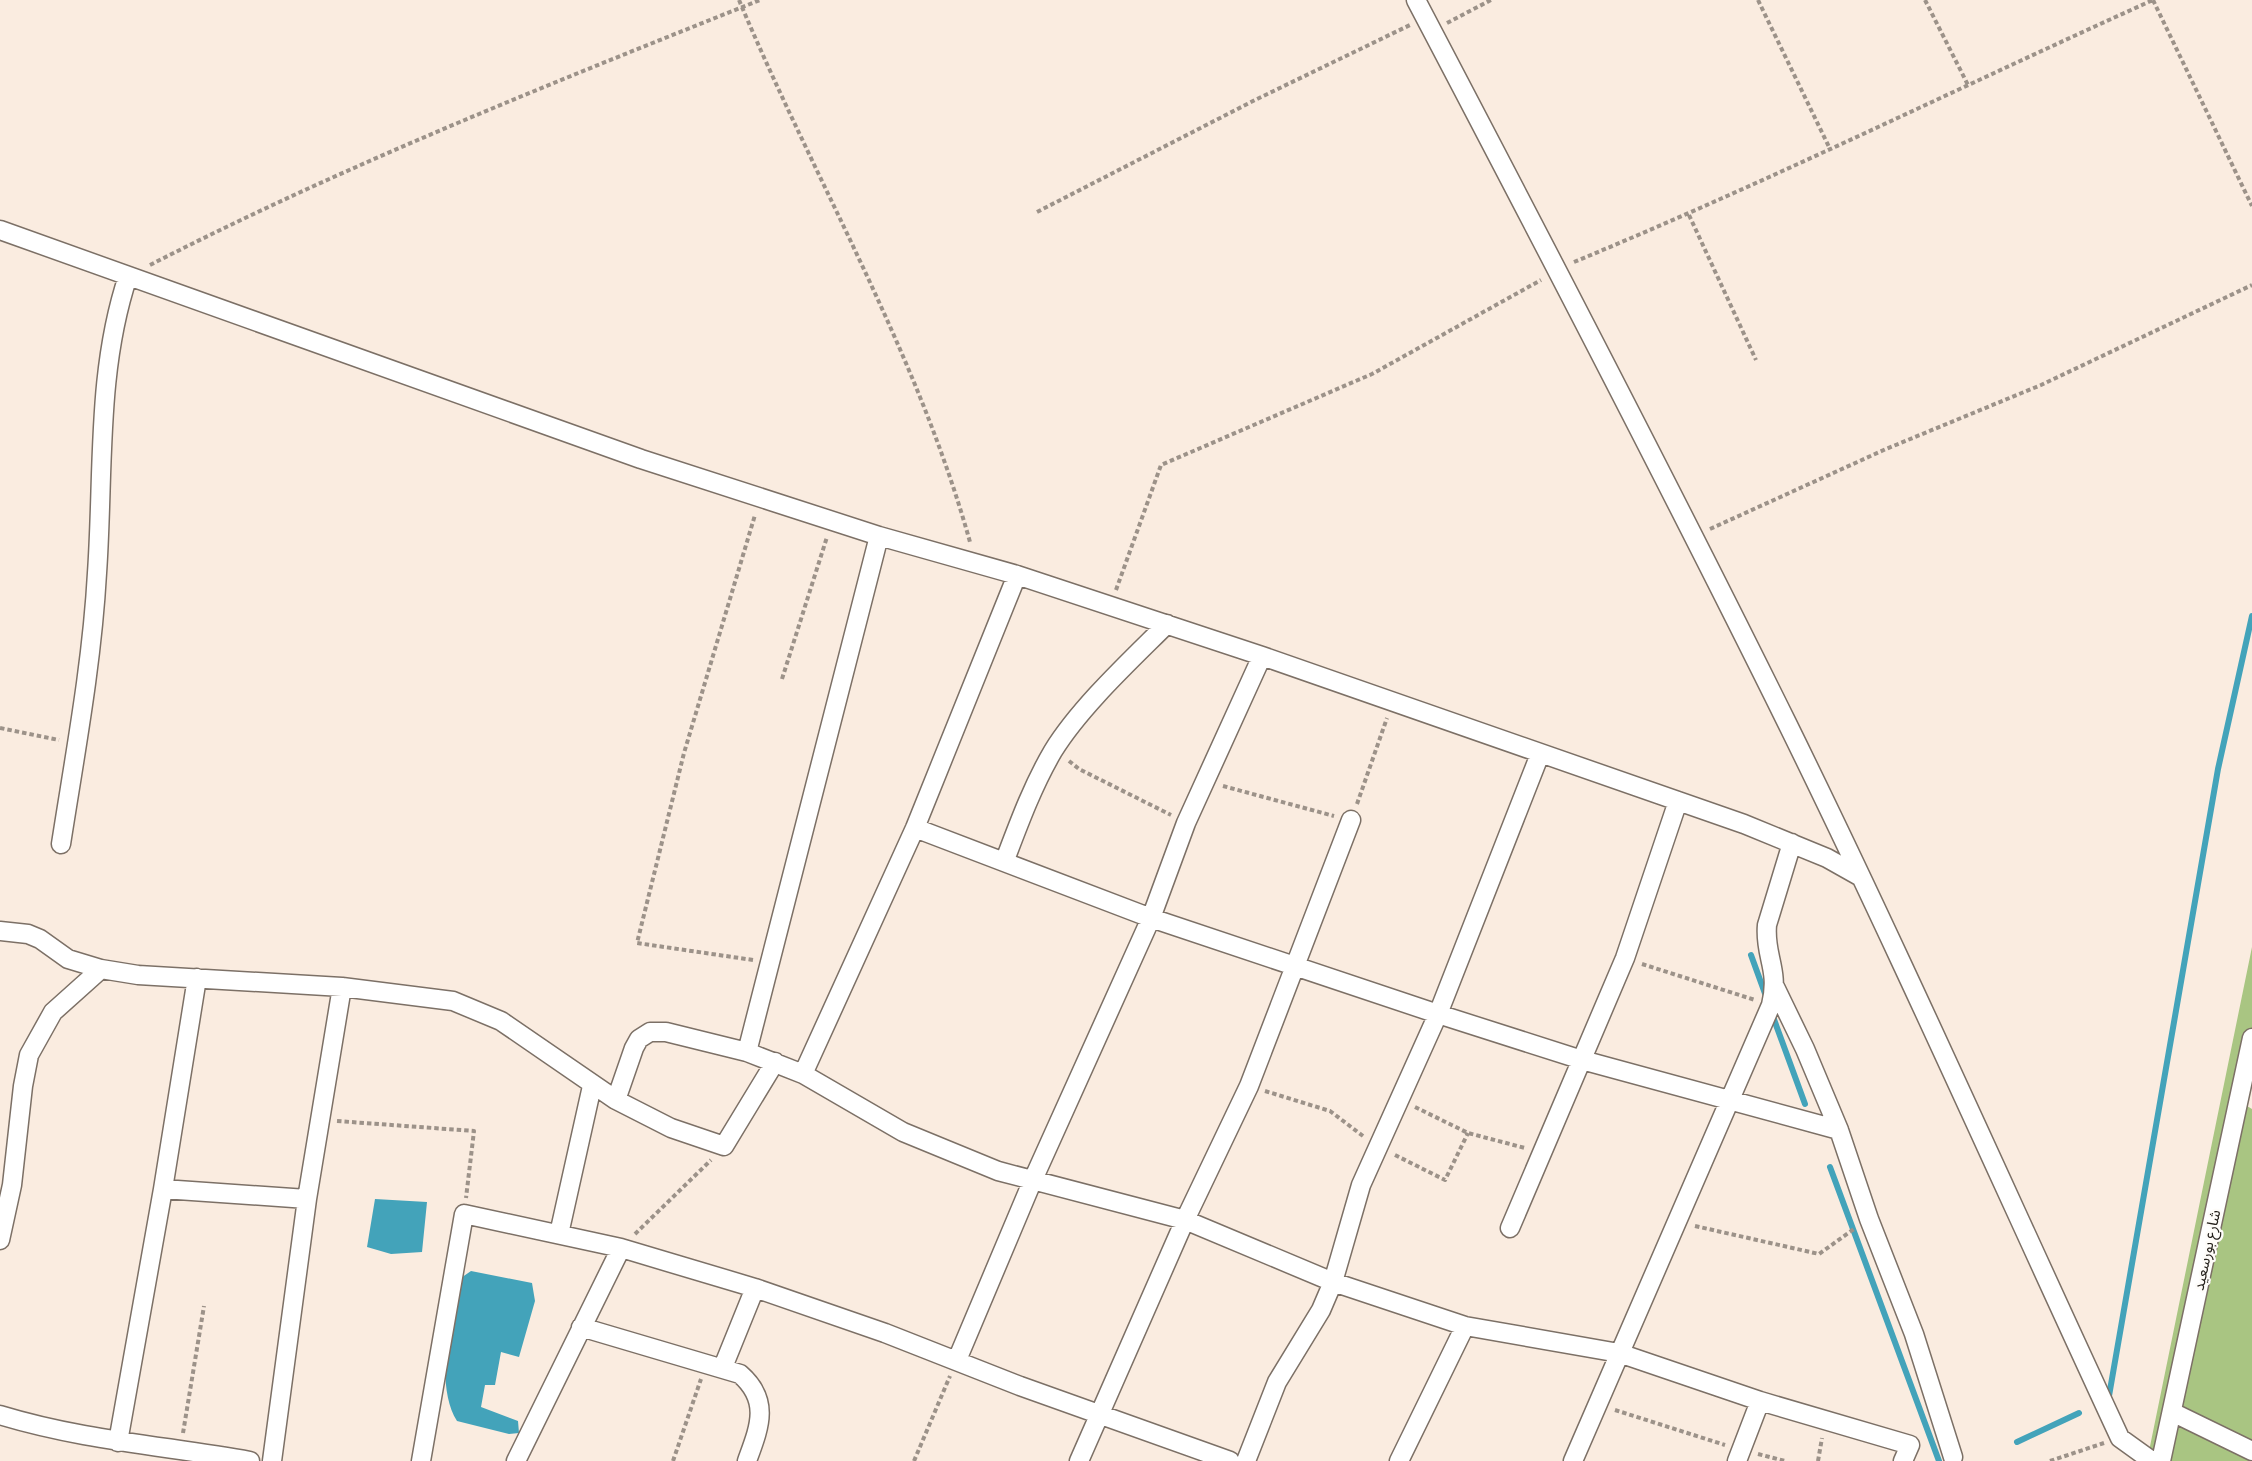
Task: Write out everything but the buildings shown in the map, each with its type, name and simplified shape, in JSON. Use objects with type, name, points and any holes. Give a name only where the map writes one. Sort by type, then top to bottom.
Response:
[{"type":"street","points":[[1416,0],[1564,267],[1693,537],[1792,734],[1992,1158],[2120,1438],[2152,1461]]},
{"type":"street","points":[[0,230],[510,414],[879,536],[1017,575],[1393,701],[1792,843],[1859,876]]},
{"type":"street","points":[[61,844],[95,611],[105,376],[115,321],[129,276]]},
{"type":"street","points":[[747,1052],[879,536]]},
{"type":"street","points":[[803,1074],[915,828],[1017,575]]},
{"type":"street","points":[[1005,860],[1030,797],[1054,750],[1102,693],[1167,624]]},
{"type":"street","points":[[957,1360],[1032,1182],[1151,918],[1185,823],[1262,656]]},
{"type":"street","points":[[1246,1461],[1277,1382],[1321,1310],[1333,1282],[1350,1217],[1377,1147],[1438,1014],[1540,754]]},
{"type":"street","points":[[1510,1228],[1544,1153],[1624,958],[1678,801]]},
{"type":"street","points":[[1079,1461],[1185,1220],[1249,1086],[1351,820]]},
{"type":"street","points":[[915,828],[1005,860],[1151,918],[1438,1014],[1582,1060],[1729,1102],[1839,1130]]},
{"type":"street","points":[[1792,843],[1767,925],[1766,935],[1773,996],[1805,1049],[1839,1130],[1869,1219],[1914,1334],[1953,1457]]},
{"type":"street","points":[[0,931],[28,934],[40,939],[68,959],[101,969],[197,978],[342,987],[421,995],[453,1001],[477,1009],[510,1027],[592,1086],[616,1100],[671,1128],[724,1146],[775,1062]]},
{"type":"street","points":[[0,1240],[12,1185],[23,1086],[29,1055],[53,1012],[101,969]]},
{"type":"street","points":[[118,1442],[163,1189],[197,978]]},
{"type":"street","points":[[272,1461],[307,1199],[342,987]]},
{"type":"street","points":[[1573,1461],[1678,1222],[1773,996]]},
{"type":"street","points":[[616,1100],[633,1048],[639,1039],[650,1032],[666,1032],[747,1052],[803,1074],[903,1132],[1032,1182],[1185,1220],[1333,1282],[1465,1326],[1619,1353],[1760,1401],[1910,1445],[1903,1461]]},
{"type":"street","name":"شارع بورسعيد","points":[[2162,1461],[2252,1038]]},
{"type":"street","points":[[559,1234],[592,1086]]},
{"type":"street","points":[[163,1189],[307,1199]]},
{"type":"street","points":[[421,1461],[464,1214],[621,1248],[755,1288],[1230,1461]]},
{"type":"street","points":[[516,1461],[621,1248]]},
{"type":"street","points":[[715,1365],[755,1288]]},
{"type":"street","points":[[1399,1461],[1465,1326]]},
{"type":"street","points":[[581,1327],[740,1374],[751,1384],[758,1398],[761,1416],[747,1461]]},
{"type":"street","points":[[1739,1455],[1760,1401]]},
{"type":"street","points":[[2172,1412],[2252,1451]]},
{"type":"street","points":[[0,1415],[57,1431],[250,1461]]},
{"type":"path","points":[[739,0],[843,219],[917,389],[959,501],[976,564]]},
{"type":"path","points":[[129,276],[211,233],[368,163],[760,0]]},
{"type":"path","points":[[1037,212],[1256,100],[1429,24],[1491,0]]},
{"type":"path","points":[[1758,0],[1832,151]]},
{"type":"path","points":[[1925,0],[1968,85]]},
{"type":"path","points":[[1110,606],[1161,465],[1372,374],[1564,267],[1689,215],[1832,151],[1968,85],[2153,0],[2252,206]]},
{"type":"path","points":[[1689,215],[1756,360]]},
{"type":"path","points":[[1693,537],[1886,449],[2041,385],[2205,305],[2252,285]]},
{"type":"path","points":[[761,497],[684,753],[637,944],[769,963]]},
{"type":"path","points":[[782,679],[832,521]]},
{"type":"path","points":[[1205,782],[1351,820],[1393,701]]},
{"type":"path","points":[[0,728],[77,744]]},
{"type":"path","points":[[1054,750],[1079,769],[1185,823]]},
{"type":"path","points":[[1624,958],[1773,996]]},
{"type":"path","points":[[1249,1086],[1330,1111],[1377,1147],[1445,1180],[1468,1134]]},
{"type":"path","points":[[1398,1099],[1468,1134],[1544,1153]]},
{"type":"path","points":[[321,1120],[474,1131],[464,1214]]},
{"type":"path","points":[[621,1248],[724,1146]]},
{"type":"path","points":[[1678,1222],[1819,1254],[1869,1219]]},
{"type":"path","points":[[180,1449],[204,1306]]},
{"type":"path","points":[[914,1461],[957,1360]]},
{"type":"path","points":[[673,1461],[715,1365]]},
{"type":"path","points":[[1597,1405],[1739,1455],[1785,1461]]},
{"type":"path","points":[[2050,1461],[2120,1438]]},
{"type":"green space","points":[[2252,947],[2252,1085],[2247,1106],[2252,1109],[2252,1461],[2147,1461]]},
{"type":"water","points":[[375,1199],[427,1202],[422,1252],[391,1254],[367,1247]]},
{"type":"water","points":[[471,1271],[532,1283],[535,1301],[519,1357],[501,1352],[495,1385],[485,1385],[481,1407],[518,1421],[519,1433],[509,1434],[457,1421],[450,1407],[445,1372],[448,1333],[458,1280]]},
{"type":"waterway","points":[[2109,1396],[2218,769],[2252,616]]},
{"type":"waterway","points":[[1751,955],[1767,999]]},
{"type":"waterway","points":[[1772,1014],[1805,1104]]},
{"type":"waterway","points":[[1830,1167],[1939,1461]]},
{"type":"waterway","points":[[2017,1442],[2079,1413]]}]
